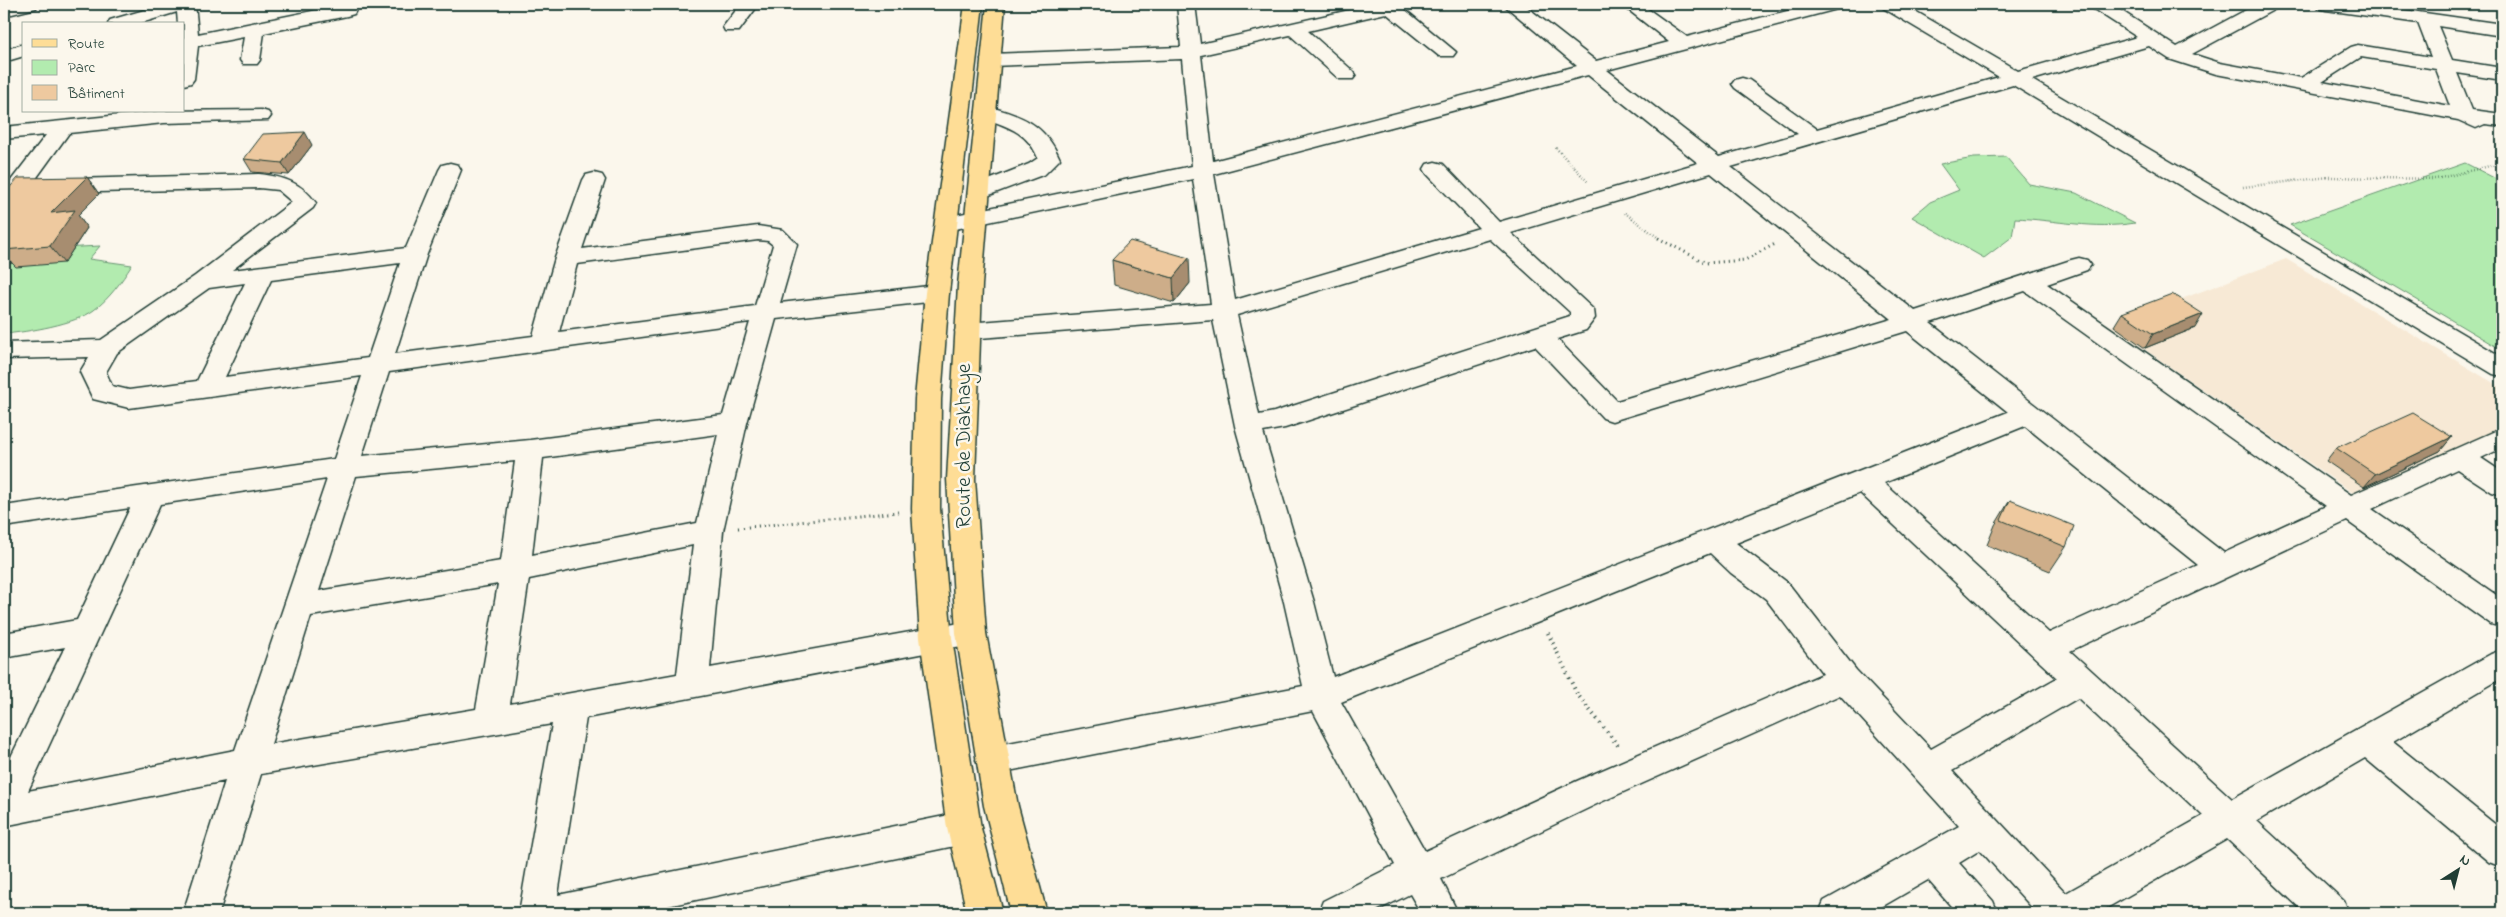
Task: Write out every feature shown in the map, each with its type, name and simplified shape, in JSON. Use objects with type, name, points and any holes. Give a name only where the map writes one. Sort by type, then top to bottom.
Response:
[{"type":"main road","name":"Route de Diakhaye","points":[[974,4],[937,293],[928,399],[926,509],[936,638],[964,828],[985,913]]},
{"type":"main road","name":"Route de Diakhaye","points":[[996,4],[967,331],[961,478],[971,633],[1001,806],[1029,913]]},
{"type":"street","points":[[4,11],[28,4]]},
{"type":"street","points":[[123,22],[185,4],[189,42],[185,72]]},
{"type":"street","points":[[732,27],[750,4]]},
{"type":"street","points":[[1186,4],[1203,170],[1224,311],[1248,426],[1299,602],[1320,696],[1440,913]]},
{"type":"street","points":[[1512,4],[2221,567]]},
{"type":"street","points":[[1630,4],[1684,44]]},
{"type":"street","points":[[1753,4],[1775,20]]},
{"type":"street","points":[[977,205],[1203,170],[1834,4]]},
{"type":"street","points":[[1890,4],[2502,368]]},
{"type":"street","points":[[2099,4],[2176,55],[2216,68],[2464,115],[2502,120]]},
{"type":"street","points":[[2176,55],[2270,4]]},
{"type":"street","points":[[2326,4],[2502,30]]},
{"type":"street","points":[[2448,4],[2456,23]]},
{"type":"street","points":[[991,60],[1156,55],[1190,52],[1394,5],[1446,52]]},
{"type":"street","points":[[189,42],[347,10]]},
{"type":"street","points":[[2425,18],[2464,115],[2502,135]]},
{"type":"street","points":[[250,60],[255,28]]},
{"type":"street","points":[[1294,28],[1346,74]]},
{"type":"street","points":[[967,331],[1224,311],[1715,165],[2152,39]]},
{"type":"street","points":[[4,56],[22,51]]},
{"type":"street","points":[[2304,85],[2358,51],[2502,74]]},
{"type":"street","points":[[1742,84],[1815,136]]},
{"type":"street","points":[[946,224],[1037,169],[1050,159],[1044,143],[1034,131],[986,112]]},
{"type":"street","points":[[4,134],[165,114],[261,116]]},
{"type":"street","points":[[11,187],[40,160],[63,126]]},
{"type":"street","points":[[1248,426],[1276,421],[1577,324],[1583,318],[1582,310],[1495,231],[1435,169]]},
{"type":"street","points":[[202,913],[248,762],[415,254],[450,170]]},
{"type":"street","points":[[544,343],[567,258],[594,180]]},
{"type":"street","points":[[11,187],[278,182],[294,188],[305,203],[203,281],[107,348],[93,372],[102,393],[129,399],[766,312],[937,293]]},
{"type":"street","points":[[567,258],[758,233],[776,235],[785,244],[734,423],[709,532],[692,684]]},
{"type":"street","points":[[203,281],[415,254]]},
{"type":"street","points":[[1539,335],[1612,412],[1911,321],[2079,265]]},
{"type":"street","points":[[206,389],[262,273]]},
{"type":"street","points":[[2028,282],[2502,615]]},
{"type":"street","points":[[4,351],[107,348]]},
{"type":"street","points":[[993,760],[1320,696],[2029,414]]},
{"type":"street","points":[[4,516],[345,467],[530,450],[734,423]]},
{"type":"street","points":[[2046,648],[2502,437]]},
{"type":"street","points":[[491,720],[515,570],[530,450]]},
{"type":"street","points":[[2459,457],[2502,485]]},
{"type":"street","points":[[1864,480],[2331,913]]},
{"type":"street","points":[[4,806],[88,631],[150,495]]},
{"type":"street","points":[[300,606],[515,570],[709,532]]},
{"type":"street","points":[[1714,540],[1741,565],[1777,591],[1845,679],[2061,913]]},
{"type":"street","points":[[4,645],[88,631]]},
{"type":"street","points":[[4,811],[248,762],[571,707],[971,633]]},
{"type":"street","points":[[2065,913],[2368,741],[2497,673]]},
{"type":"street","points":[[1336,913],[1417,871],[1638,770],[1845,679]]},
{"type":"street","points":[[1927,768],[2080,681]]},
{"type":"street","points":[[537,913],[571,707]]},
{"type":"street","points":[[2368,741],[2502,851]]},
{"type":"street","points":[[554,913],[964,828]]},
{"type":"street","points":[[1837,913],[1984,830]]},
{"type":"street","points":[[1933,860],[1980,913]]},
{"type":"path","points":[[1556,148],[1604,198],[1660,239],[1706,263],[1745,260],[1785,238],[1802,234]]},
{"type":"path","points":[[2213,196],[2247,185],[2329,177],[2436,179],[2502,163]]},
{"type":"path","points":[[709,532],[926,509]]},
{"type":"path","points":[[1537,610],[1577,694],[1638,770]]},
{"type":"shaded area","points":[[2286,259],[2502,388],[2502,429],[2359,497],[2111,326]]},
{"type":"green space","points":[[2006,157],[2029,184],[2076,193],[2135,223],[2090,225],[2015,218],[2012,237],[1984,258],[1912,217],[1930,202],[1959,190],[1940,164],[1974,158]]},
{"type":"green space","points":[[2465,163],[2502,182],[2502,350],[2290,225]]},
{"type":"green space","points":[[100,246],[89,259],[132,265],[124,278],[100,305],[86,315],[64,323],[4,334],[4,251]]},
{"type":"building","points":[[305,132],[282,163],[244,159],[263,134]]},
{"type":"building","points":[[87,177],[51,213],[75,210],[50,246],[4,250],[4,194],[18,178]]},
{"type":"building","points":[[1130,241],[1189,258],[1173,278],[1112,260]]},
{"type":"building","points":[[2172,294],[2203,314],[2153,334],[2122,313]]},
{"type":"building","points":[[2413,413],[2452,437],[2375,474],[2336,448]]},
{"type":"building","points":[[2010,500],[2074,526],[2066,547],[2001,520]]}]
